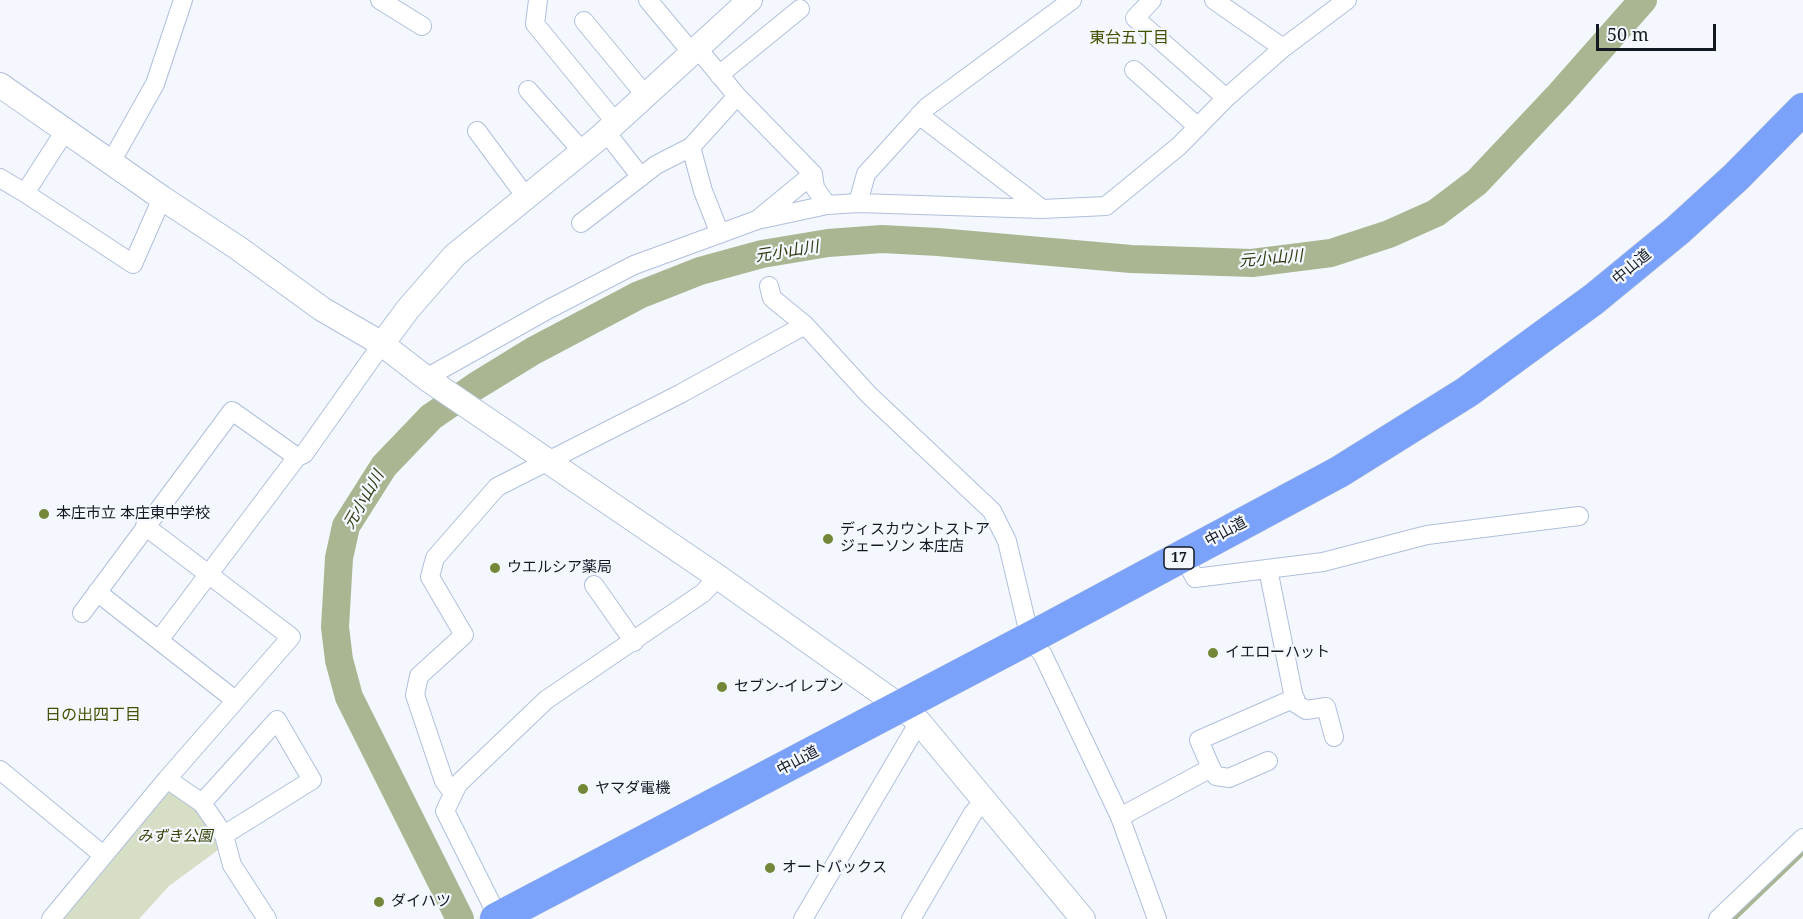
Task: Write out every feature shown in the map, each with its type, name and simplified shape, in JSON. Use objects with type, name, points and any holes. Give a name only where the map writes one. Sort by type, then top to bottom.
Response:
[{"type":"highway","name":"中山道","points":[[498,919],[910,715],[1030,638],[1338,472],[1467,392],[1594,299],[1678,230],[1736,177],[1803,109]]},
{"type":"street","points":[[111,162],[156,84],[183,0]]},
{"type":"street","points":[[380,0],[422,26]]},
{"type":"street","points":[[538,0],[535,24],[611,127],[641,177]]},
{"type":"street","points":[[648,0],[813,174],[815,188],[827,205]]},
{"type":"street","points":[[159,640],[297,457],[304,454],[408,309],[455,255],[611,127],[696,52],[750,0]]},
{"type":"street","points":[[858,203],[866,174],[927,107],[1072,0]]},
{"type":"street","points":[[1152,0],[1135,18],[1226,98]]},
{"type":"street","points":[[1214,0],[1283,48]]},
{"type":"street","points":[[430,380],[549,309],[634,265],[757,220],[827,205],[858,203],[1042,209],[1106,206],[1179,146],[1226,98],[1283,48],[1347,0]]},
{"type":"street","points":[[719,75],[800,9]]},
{"type":"street","points":[[584,21],[646,96]]},
{"type":"street","points":[[1134,70],[1198,127]]},
{"type":"street","points":[[0,85],[238,248],[322,309],[382,344],[430,380],[718,577],[910,715],[1083,919]]},
{"type":"street","points":[[528,90],[582,151]]},
{"type":"street","points":[[581,223],[656,165],[691,147],[737,96]]},
{"type":"street","points":[[919,115],[1042,209]]},
{"type":"street","points":[[25,193],[65,131]]},
{"type":"street","points":[[477,131],[526,197]]},
{"type":"street","points":[[691,147],[703,191],[720,234]]},
{"type":"street","points":[[757,220],[813,174]]},
{"type":"street","points":[[0,178],[133,264],[162,198]]},
{"type":"street","points":[[769,286],[772,298],[805,325],[869,395],[992,511],[1007,541],[1030,638],[1043,655],[1120,817],[1157,919]]},
{"type":"street","points":[[453,793],[444,781],[415,695],[419,676],[464,635],[430,577],[435,558],[497,487],[680,394],[805,325]]},
{"type":"street","points":[[82,613],[232,411],[297,457]]},
{"type":"street","points":[[1183,556],[1195,578],[1323,562],[1427,535],[1579,516]]},
{"type":"street","points":[[51,919],[167,779],[291,637],[145,526]]},
{"type":"street","points":[[1268,569],[1295,703],[1306,710],[1326,707],[1334,737]]},
{"type":"street","points":[[498,919],[445,811],[458,784],[546,700],[704,593],[718,577]]},
{"type":"street","points":[[594,585],[634,642]]},
{"type":"street","points":[[97,592],[235,700]]},
{"type":"street","points":[[1268,761],[1229,778],[1216,776],[1199,740],[1295,698]]},
{"type":"street","points":[[803,919],[910,715]]},
{"type":"street","points":[[202,803],[277,720],[312,780],[224,835]]},
{"type":"street","points":[[1120,817],[1211,768]]},
{"type":"street","points":[[0,770],[103,855]]},
{"type":"street","points":[[167,779],[202,803],[224,835],[232,865],[267,919]]},
{"type":"street","points":[[911,919],[973,813],[984,801]]},
{"type":"street","points":[[1718,919],[1803,837]]},
{"type":"green space","name":"みずき公園","points":[[172,791],[185,797],[213,827],[218,850],[169,886],[139,919],[57,919],[167,794]]},
{"type":"waterway","name":"元小山川","points":[[460,919],[349,697],[339,660],[335,627],[339,558],[346,526],[384,466],[431,417],[533,351],[639,295],[700,271],[762,254],[828,243],[882,239],[1131,259],[1252,263],[1331,253],[1389,234],[1436,213],[1477,182],[1560,94],[1643,0]]},
{"type":"waterway","points":[[1734,919],[1803,853]]},
{"type":"place","name":"本庄市立 本庄東中学校","points":[[44,514]]},
{"type":"place","name":"ディスカウントストア ジェーソン 本庄店","points":[[828,539]]},
{"type":"place","name":"ウエルシア薬局","points":[[495,568]]},
{"type":"place","name":"イエローハット","points":[[1213,653]]},
{"type":"place","name":"セブン-イレブン","points":[[722,687]]},
{"type":"place","name":"ヤマダ電機","points":[[583,789]]},
{"type":"place","name":"オートバックス","points":[[770,868]]},
{"type":"place","name":"ダイハツ","points":[[379,902]]},
{"type":"district","name":"東台五丁目","points":[[1129,38]]},
{"type":"district","name":"日の出四丁目","points":[[93,715]]}]
